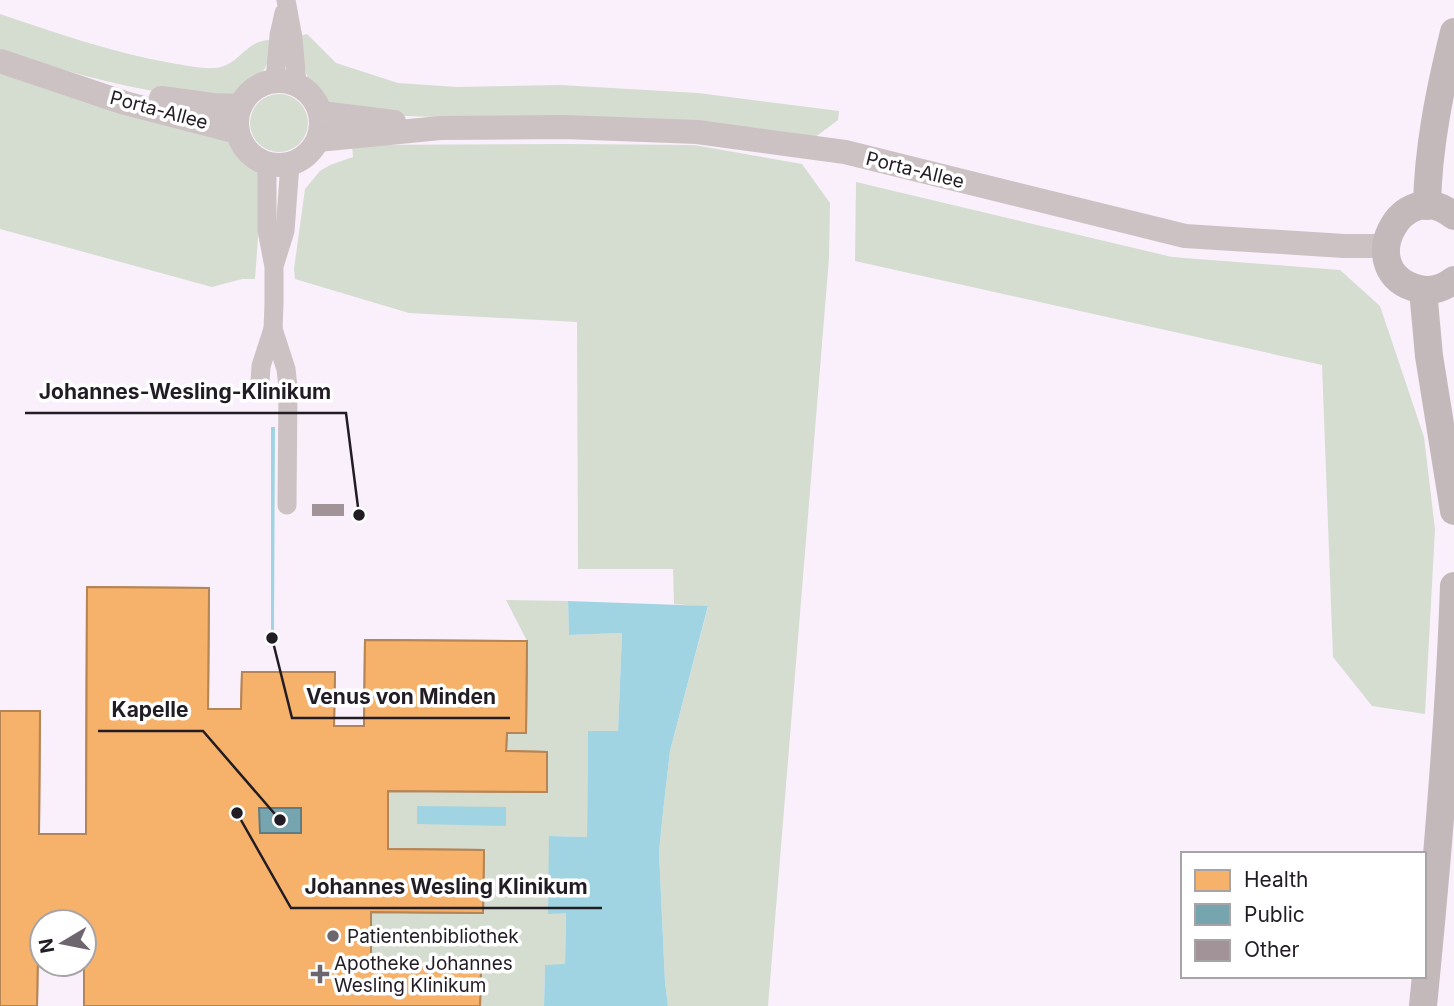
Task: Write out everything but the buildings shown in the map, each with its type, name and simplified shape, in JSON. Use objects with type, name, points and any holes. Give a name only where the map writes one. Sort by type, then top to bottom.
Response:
[{"type":"main road","points":[[1427,206],[1427,179],[1436,113],[1454,32]]},
{"type":"main road","points":[[1454,216],[1435,206],[1407,211],[1396,219],[1388,232],[1385,246],[1392,270],[1411,287],[1437,289],[1454,280]]},
{"type":"main road","points":[[1423,290],[1429,356],[1454,510]]},
{"type":"main road","points":[[1426,976],[1435,884],[1454,586]]},
{"type":"main road","points":[[1423,1006],[1426,978]]},
{"type":"street","points":[[286,1],[293,38],[286,82]]},
{"type":"street","name":"Porta-Allee","points":[[0,61],[125,103],[237,132]]},
{"type":"street","points":[[286,82],[316,101],[321,113],[321,131],[312,151],[302,159],[278,164],[248,152],[237,132],[237,119],[240,106],[254,89],[286,82]]},
{"type":"street","name":"Porta-Allee","points":[[80,87],[213,105],[240,106]]},
{"type":"street","name":"Porta-Allee","points":[[321,113],[440,128]]},
{"type":"street","name":"Porta-Allee","points":[[318,140],[440,128],[564,127],[697,132],[845,152],[1185,236],[1385,246]]},
{"type":"street","points":[[260,382],[261,366],[273,329],[274,267],[285,231],[278,164]]},
{"type":"street","points":[[273,329],[286,369],[288,387],[287,505]]},
{"type":"shaded area","points":[[0,14],[106,48],[193,67],[223,67],[261,41],[270,40],[269,55],[260,75],[235,94],[215,97],[187,96],[154,91],[49,66],[0,49]]},
{"type":"shaded area","points":[[307,34],[336,63],[398,83],[457,87],[560,85],[698,93],[839,111],[838,120],[814,138],[511,118],[361,112],[327,102],[313,88],[306,72],[299,36]]},
{"type":"shaded area","points":[[0,73],[230,142],[259,175],[262,184],[255,279],[242,279],[212,287],[0,229]]},
{"type":"shaded area","points":[[273,94],[285,94],[295,98],[304,107],[308,129],[300,144],[285,152],[273,152],[263,148],[254,139],[250,129],[250,117],[254,107],[263,98]]},
{"type":"shaded area","points":[[352,145],[694,145],[802,164],[830,203],[829,258],[768,1006],[668,1006],[659,852],[663,812],[670,751],[708,607],[674,604],[673,569],[578,569],[577,322],[409,313],[295,279],[305,189],[320,171],[353,157]]},
{"type":"shaded area","points":[[856,182],[1172,257],[1340,270],[1380,306],[1424,437],[1435,529],[1425,714],[1372,706],[1333,657],[1322,365],[855,261]]},
{"type":"shaded area","points":[[506,600],[568,601],[569,635],[622,633],[618,732],[588,732],[587,837],[550,836],[548,913],[566,913],[565,965],[545,965],[544,1006],[480,1006],[481,969],[371,967],[371,912],[483,913],[484,850],[388,849],[388,791],[547,792],[547,752],[506,751],[507,733],[527,641]]},
{"type":"water","points":[[271,427],[275,427],[274,630],[280,636],[274,645],[268,644],[265,639],[271,630]]},
{"type":"water","points":[[568,601],[708,606],[670,751],[659,852],[668,1006],[544,1006],[545,965],[565,964],[566,913],[548,914],[549,836],[587,837],[588,731],[618,731],[622,633],[569,635]]},
{"type":"water","points":[[417,806],[506,807],[506,826],[417,824]]},
{"type":"place","name":"Johannes-Wesling-Klinikum","points":[[359,515]]},
{"type":"place","name":"Venus von Minden","points":[[272,638]]},
{"type":"place","name":"Johannes Wesling Klinikum","points":[[237,813]]},
{"type":"place","name":"Kapelle","points":[[280,820]]},
{"type":"place","name":"Patientenbibliothek","points":[[333,936]]},
{"type":"place","name":"Apotheke Johannes Wesling Klinikum","points":[[320,974]]}]
